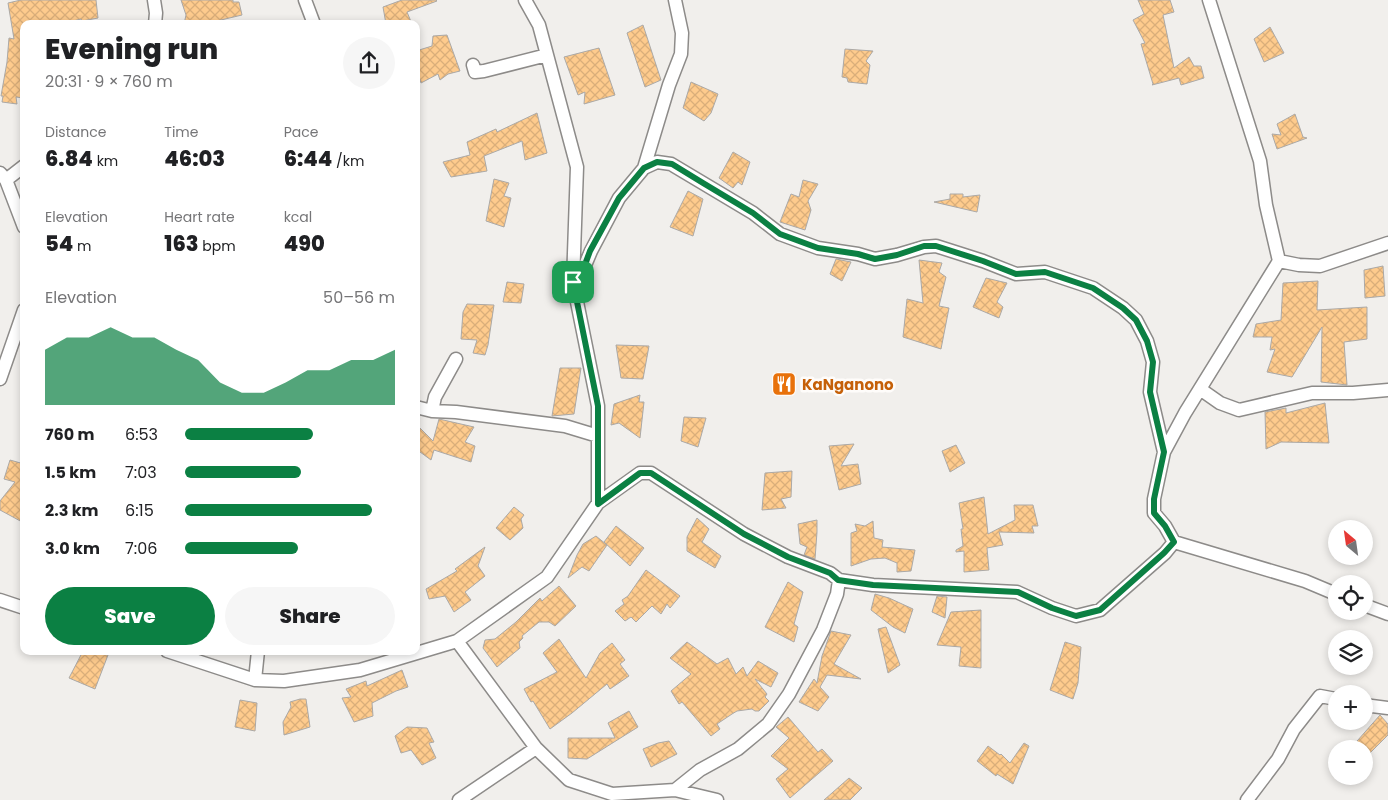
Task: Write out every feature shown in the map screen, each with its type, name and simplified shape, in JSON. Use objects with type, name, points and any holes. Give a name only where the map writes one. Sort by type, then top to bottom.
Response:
[{"type":"street","points":[[154,0],[155,20]]},
{"type":"street","points":[[305,0],[312,20]]},
{"type":"street","points":[[525,0],[539,25],[577,166],[573,282],[598,406],[598,504]]},
{"type":"street","points":[[573,282],[583,270],[590,251],[619,198],[644,168],[669,85],[681,54],[682,33],[675,0]]},
{"type":"street","points":[[1209,0],[1260,161],[1266,205],[1279,261],[1200,389],[1164,452],[1154,499],[1154,513],[1165,526],[1174,542],[1305,581],[1328,591]]},
{"type":"street","points":[[473,65],[476,72],[484,71],[548,55]]},
{"type":"street","points":[[644,168],[657,162],[672,164],[753,213],[780,234],[818,248],[858,254],[875,259],[897,255],[924,246],[936,246],[1016,274],[1045,272],[1093,288],[1123,308],[1136,320],[1147,341],[1153,362],[1150,392],[1164,452]]},
{"type":"street","points":[[20,168],[3,176],[20,217]]},
{"type":"street","points":[[1279,261],[1299,265],[1320,266],[1388,243]]},
{"type":"street","points":[[0,379],[20,322]]},
{"type":"street","points":[[432,411],[435,397],[456,359]]},
{"type":"street","points":[[1200,389],[1220,403],[1239,410],[1312,393],[1353,393],[1388,390]]},
{"type":"street","points":[[420,408],[565,426],[598,436]]},
{"type":"street","points":[[420,652],[457,641],[547,577],[598,504],[640,473],[651,473],[744,534],[788,557],[830,573],[838,580],[873,585],[1018,592],[1052,608],[1076,616],[1100,610],[1174,542]]},
{"type":"street","points":[[675,790],[700,770],[738,749],[768,724],[789,694],[823,630],[837,594],[838,580]]},
{"type":"street","points":[[0,600],[20,607]]},
{"type":"street","points":[[1373,608],[1388,614]]},
{"type":"street","points":[[457,641],[536,748],[569,780],[612,794],[675,790],[717,800]]},
{"type":"street","points":[[179,655],[255,680],[284,682],[360,670],[410,655]]},
{"type":"street","points":[[255,680],[258,655]]},
{"type":"street","points":[[1247,800],[1278,759],[1294,730],[1320,696],[1328,698]]},
{"type":"street","points":[[1373,706],[1388,708]]},
{"type":"street","points":[[459,800],[536,748]]},
{"type":"building","points":[[21,0],[96,0],[98,18],[87,20],[20,20],[20,98],[16,97],[17,104],[2,102],[3,96],[1,96],[9,38],[14,39],[8,3]]},
{"type":"building","points":[[181,0],[233,0],[233,2],[239,2],[242,15],[221,20],[185,20],[186,15]]},
{"type":"building","points":[[402,0],[437,1],[407,12],[410,20],[385,20],[383,7]]},
{"type":"building","points":[[1138,0],[1170,0],[1174,12],[1163,15],[1174,68],[1189,57],[1194,66],[1201,66],[1204,78],[1181,85],[1179,78],[1152,85],[1141,44],[1145,43],[1133,20],[1144,14]]},
{"type":"building","points":[[643,25],[661,80],[645,87],[627,33]]},
{"type":"building","points":[[1270,27],[1284,53],[1264,62],[1254,39]]},
{"type":"building","points":[[447,35],[460,71],[448,74],[440,80],[438,74],[421,83],[420,50],[432,46],[433,36]]},
{"type":"building","points":[[599,48],[615,95],[584,104],[585,92],[578,95],[564,57]]},
{"type":"building","points":[[845,49],[873,51],[866,61],[870,65],[867,84],[848,82],[847,78],[842,77]]},
{"type":"building","points":[[691,82],[718,94],[711,113],[704,121],[683,108]]},
{"type":"building","points":[[537,113],[547,153],[525,160],[522,141],[484,156],[487,171],[451,177],[443,162],[470,155],[467,142],[496,129],[497,132]]},
{"type":"building","points":[[1295,114],[1303,137],[1307,138],[1277,149],[1272,134],[1281,135],[1277,124]]},
{"type":"building","points":[[733,152],[750,162],[742,185],[738,182],[733,188],[719,178]]},
{"type":"building","points":[[494,179],[509,183],[504,196],[511,198],[504,227],[486,221]]},
{"type":"building","points":[[803,180],[818,184],[808,201],[811,210],[805,230],[780,222],[791,194],[799,197]]},
{"type":"building","points":[[688,191],[703,199],[693,236],[670,227]]},
{"type":"building","points":[[950,194],[963,194],[963,197],[980,195],[977,212],[934,202],[950,199]]},
{"type":"building","points":[[836,259],[851,262],[842,281],[830,274]]},
{"type":"building","points":[[919,260],[942,263],[939,272],[946,277],[939,306],[949,308],[941,349],[903,337],[907,299],[923,303]]},
{"type":"building","points":[[1383,266],[1385,296],[1365,298],[1364,270]]},
{"type":"building","points":[[986,278],[1007,283],[997,302],[1003,307],[999,318],[973,307]]},
{"type":"building","points":[[1318,281],[1317,310],[1367,307],[1367,339],[1344,342],[1347,385],[1321,382],[1322,327],[1292,377],[1267,372],[1275,349],[1270,350],[1272,337],[1253,337],[1256,324],[1281,320],[1283,283]]},
{"type":"building","points":[[507,282],[524,284],[521,303],[503,302]]},
{"type":"building","points":[[467,304],[494,305],[485,355],[473,353],[477,340],[461,339],[463,312]]},
{"type":"building","points":[[616,345],[649,346],[643,379],[621,378]]},
{"type":"building","points":[[560,368],[581,368],[574,414],[552,416]]},
{"type":"building","points":[[640,395],[639,402],[644,402],[640,438],[619,423],[611,425],[614,404]]},
{"type":"building","points":[[1325,403],[1329,443],[1281,442],[1266,449],[1265,412],[1286,408],[1286,413]]},
{"type":"building","points":[[684,417],[706,418],[698,447],[681,441]]},
{"type":"building","points":[[439,419],[474,427],[465,442],[475,446],[471,462],[434,450],[431,460],[420,452],[420,428],[433,441]]},
{"type":"building","points":[[854,444],[841,466],[858,464],[861,484],[839,490],[829,446]]},
{"type":"building","points":[[956,445],[965,463],[950,472],[942,451]]},
{"type":"building","points":[[10,460],[20,463],[20,521],[0,510],[0,501],[15,482],[4,479]]},
{"type":"building","points":[[792,471],[791,497],[781,499],[786,508],[762,510],[765,473]]},
{"type":"building","points":[[984,497],[988,534],[1015,520],[1014,505],[1033,505],[1038,526],[1032,526],[1034,533],[999,532],[1003,545],[987,548],[989,570],[964,572],[964,551],[956,552],[956,550],[963,546],[961,529],[963,529],[959,503]]},
{"type":"building","points":[[514,507],[524,515],[521,519],[523,528],[510,540],[496,528]]},
{"type":"building","points":[[697,518],[709,529],[702,542],[721,556],[715,568],[687,551],[687,537]]},
{"type":"building","points":[[817,520],[815,559],[804,555],[807,547],[800,544],[798,524]]},
{"type":"building","points":[[873,521],[874,538],[883,540],[882,547],[915,550],[911,571],[897,572],[897,563],[885,558],[871,559],[851,566],[851,533],[857,531],[855,524],[865,526]]},
{"type":"building","points":[[616,526],[644,548],[630,566],[604,542]]},
{"type":"building","points":[[596,536],[607,545],[589,571],[582,567],[568,578],[583,544]]},
{"type":"building","points":[[485,547],[478,566],[485,576],[465,592],[471,600],[454,612],[445,596],[429,599],[426,589],[457,571],[455,569]]},
{"type":"building","points":[[646,570],[680,596],[670,608],[667,604],[661,614],[652,606],[636,622],[631,617],[625,621],[615,611],[624,604],[622,600],[628,596]]},
{"type":"building","points":[[788,582],[803,592],[794,624],[798,627],[794,642],[765,627]]},
{"type":"building","points":[[559,586],[576,606],[555,626],[549,622],[539,622],[522,636],[523,638],[519,642],[520,648],[497,667],[483,648],[485,640],[495,639],[516,622],[540,598],[542,601]]},
{"type":"building","points":[[875,594],[913,609],[905,633],[893,627],[871,610]]},
{"type":"building","points":[[937,596],[947,597],[945,618],[932,612]]},
{"type":"building","points":[[981,610],[981,668],[959,666],[961,647],[937,645],[951,612]]},
{"type":"building","points":[[886,627],[900,665],[888,673],[878,629]]},
{"type":"building","points":[[831,631],[851,635],[834,664],[861,679],[827,675],[820,687],[829,697],[818,711],[799,702],[814,679],[817,683],[822,656]]},
{"type":"building","points":[[559,639],[586,678],[600,653],[612,643],[625,660],[620,664],[629,676],[610,689],[607,684],[550,729],[524,689],[557,672],[543,653]]},
{"type":"building","points":[[687,642],[717,664],[728,658],[736,674],[743,667],[747,676],[758,661],[778,673],[771,687],[755,679],[767,694],[765,697],[769,701],[759,711],[752,709],[737,711],[732,714],[717,724],[720,729],[711,736],[682,702],[679,704],[671,691],[691,674],[670,658]]},
{"type":"building","points":[[1065,642],[1081,647],[1078,683],[1073,699],[1050,690]]},
{"type":"building","points":[[81,655],[108,655],[95,689],[69,678]]},
{"type":"building","points":[[402,670],[408,687],[372,703],[373,716],[354,722],[342,698],[351,697],[346,689],[366,681],[367,686]]},
{"type":"building","points":[[306,699],[310,727],[284,735],[283,722],[291,707],[290,702]]},
{"type":"building","points":[[240,700],[257,703],[255,731],[235,727]]},
{"type":"building","points":[[629,711],[638,727],[587,759],[568,758],[568,738],[615,738],[608,723]]},
{"type":"building","points":[[1380,715],[1388,724],[1388,735],[1373,750],[1373,740],[1358,740],[1367,730],[1373,730],[1373,723]]},
{"type":"building","points":[[788,717],[818,752],[822,749],[833,761],[790,798],[776,779],[788,769],[771,756],[789,738],[776,727]]},
{"type":"building","points":[[407,727],[427,728],[434,742],[429,743],[436,758],[422,765],[411,750],[401,753],[395,736]]},
{"type":"building","points":[[669,741],[677,754],[651,767],[643,749]]},
{"type":"building","points":[[1024,743],[1029,746],[1013,784],[997,774],[996,776],[977,761],[988,746],[1001,754],[1010,763]]},
{"type":"building","points":[[849,778],[862,788],[850,800],[824,800]]},
{"type":"place","name":"KaNganono","points":[[784,384]]},
{"type":"route","points":[[657,162],[672,164],[753,213],[780,234],[818,248],[858,254],[875,259],[897,255],[924,246],[936,246],[1016,274],[1045,272],[1093,288],[1123,308],[1136,320],[1147,341],[1153,362],[1150,392],[1164,452],[1154,499],[1154,513],[1165,526],[1174,542],[1100,610],[1076,616],[1052,608],[1018,592],[873,585],[838,580],[830,573],[788,557],[744,534],[651,473],[640,473],[598,504],[598,406],[573,282],[583,270],[590,251],[619,198],[644,168],[657,162]]}]
